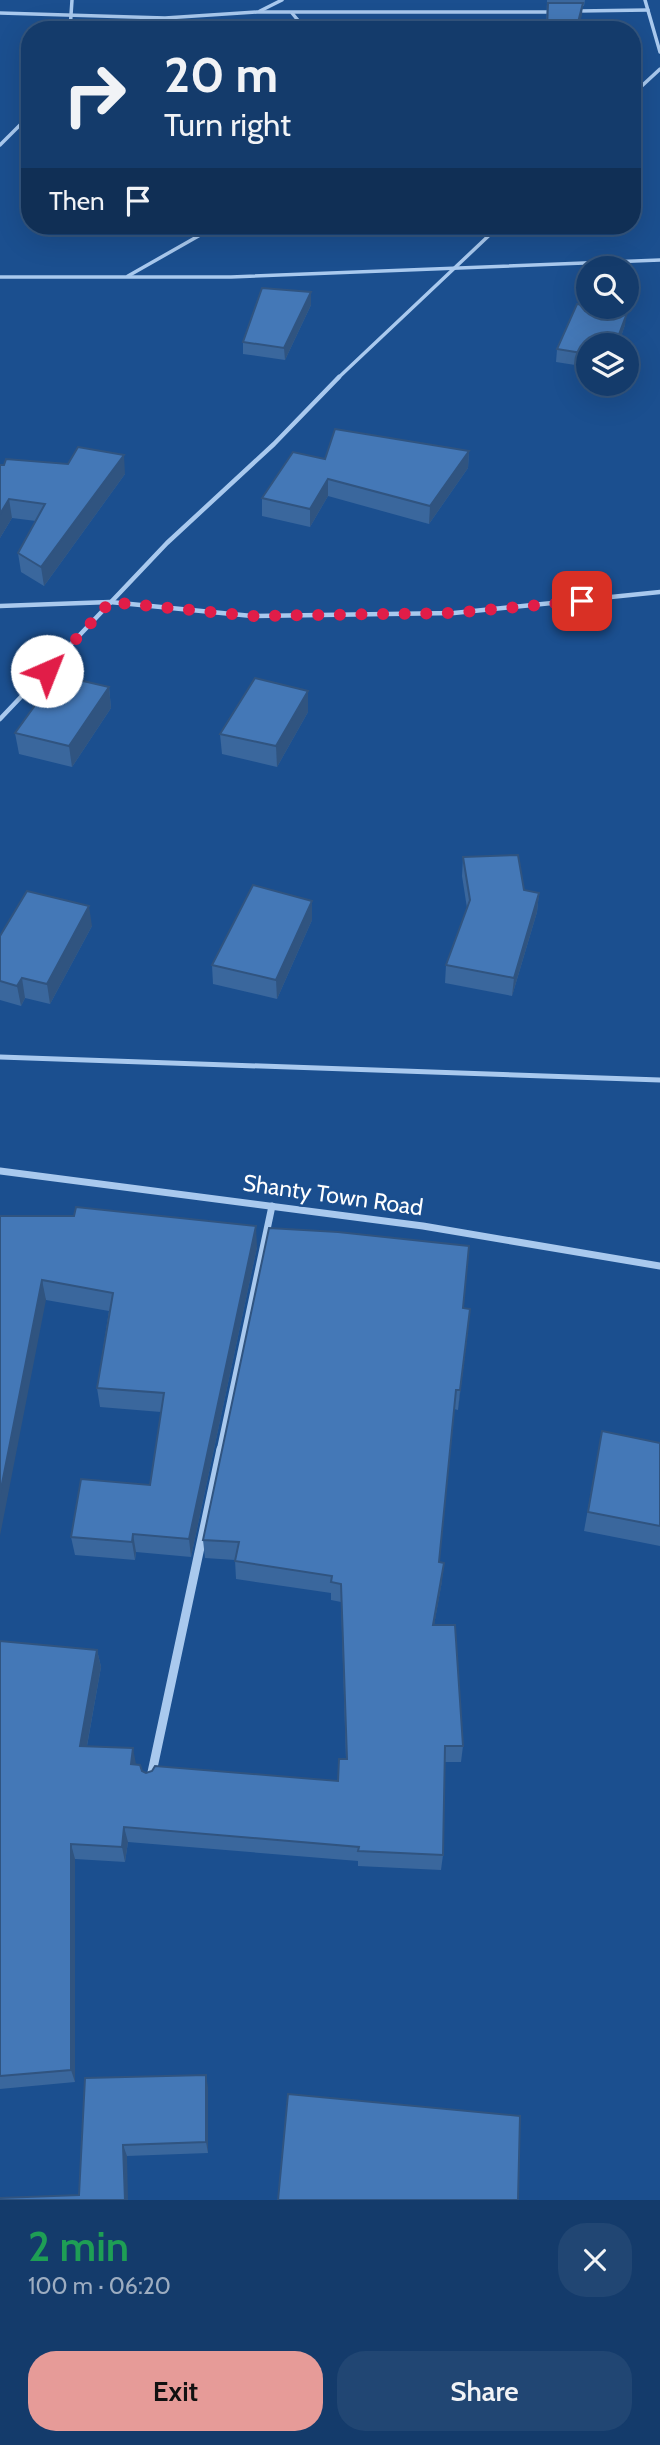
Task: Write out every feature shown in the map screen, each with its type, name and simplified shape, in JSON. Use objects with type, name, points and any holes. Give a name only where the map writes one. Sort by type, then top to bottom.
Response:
[{"type":"street","name":"Shanty Town Road","points":[[0,1171],[423,1226],[660,1266]]},
{"type":"street","points":[[150,1782],[272,1206]]},
{"type":"lane","points":[[69,21],[72,0]]},
{"type":"lane","points":[[257,12],[282,0]]},
{"type":"lane","points":[[645,0],[660,52]]},
{"type":"lane","points":[[569,11],[648,10]]},
{"type":"lane","points":[[0,13],[165,18],[257,12],[556,12]]},
{"type":"lane","points":[[292,13],[299,21]]},
{"type":"lane","points":[[160,21],[165,18]]},
{"type":"lane","points":[[641,87],[660,69]]},
{"type":"lane","points":[[0,145],[21,124]]},
{"type":"lane","points":[[128,276],[200,235]]},
{"type":"lane","points":[[0,719],[110,602],[392,326],[490,235]]},
{"type":"lane","points":[[0,276],[231,277],[660,260]]},
{"type":"lane","points":[[0,606],[110,602],[252,616],[454,613],[660,592]]},
{"type":"lane","points":[[0,1057],[660,1080]]},
{"type":"building","points":[[548,3],[583,3],[578,21],[547,21]]},
{"type":"building","points":[[262,288],[311,292],[284,348],[243,342]]},
{"type":"building","points":[[576,306],[576,319],[625,319],[620,333],[576,333],[576,352],[557,349]]},
{"type":"building","points":[[335,429],[469,451],[430,506],[328,479],[310,509],[262,498],[293,452],[325,459]]},
{"type":"building","points":[[78,447],[124,455],[41,567],[18,553],[45,504],[9,499],[0,514],[0,465],[4,465],[6,459],[68,464]]},
{"type":"building","points":[[57,675],[109,687],[69,746],[15,733]]},
{"type":"building","points":[[255,678],[308,691],[276,746],[220,734]]},
{"type":"building","points":[[518,855],[524,890],[539,893],[514,978],[446,965],[470,900],[463,857]]},
{"type":"building","points":[[253,885],[312,901],[276,980],[212,965]]},
{"type":"building","points":[[27,891],[89,906],[47,984],[22,978],[17,986],[0,981],[0,936]]},
{"type":"building","points":[[76,1207],[256,1226],[189,1539],[133,1534],[132,1542],[71,1537],[81,1479],[150,1485],[164,1393],[97,1388],[113,1293],[42,1280],[0,1494],[0,1216],[74,1216]]},
{"type":"building","points":[[269,1228],[338,1232],[469,1246],[463,1308],[470,1309],[460,1390],[456,1390],[439,1562],[444,1563],[433,1625],[455,1625],[463,1746],[445,1746],[443,1855],[358,1851],[359,1847],[124,1827],[122,1847],[71,1844],[71,2070],[0,2076],[0,1641],[97,1650],[80,1746],[133,1748],[131,1764],[140,1765],[146,1773],[152,1771],[155,1766],[338,1781],[339,1759],[347,1759],[341,1584],[331,1582],[332,1576],[235,1561],[239,1542],[203,1540]]},
{"type":"building","points":[[602,1431],[660,1443],[660,1526],[588,1512]]},
{"type":"building","points":[[206,2075],[206,2142],[123,2145],[125,2200],[0,2200],[79,2195],[85,2078]]},
{"type":"building","points":[[288,2094],[520,2116],[518,2200],[278,2200]]},
{"type":"route","points":[[47,671],[110,602],[252,616],[454,613],[582,601]]}]
